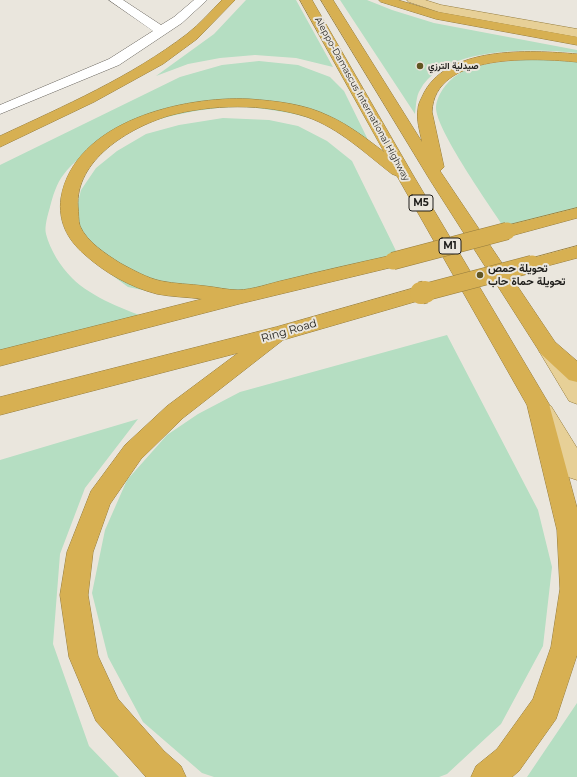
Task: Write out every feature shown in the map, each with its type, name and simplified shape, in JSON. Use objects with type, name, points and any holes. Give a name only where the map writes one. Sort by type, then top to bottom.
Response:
[{"type":"highway","points":[[0,142],[88,99],[158,60],[193,36],[229,0]]},
{"type":"highway","name":"Aleppo-Damascus International Highway","points":[[306,0],[405,175],[538,404],[570,530],[574,589],[565,647],[544,708],[508,760],[487,777]]},
{"type":"highway","name":"Aleppo-Damascus International Highway","points":[[327,0],[438,180],[548,348],[577,374]]},
{"type":"highway","points":[[385,0],[436,15],[577,41]]},
{"type":"highway","points":[[438,180],[425,109],[430,92],[442,79],[455,70],[492,58],[545,54],[577,58]]},
{"type":"highway","points":[[239,297],[158,288],[114,269],[86,247],[72,227],[68,205],[71,186],[90,156],[118,133],[158,115],[205,105],[253,103],[294,109],[334,124],[405,175]]},
{"type":"highway","name":"M1","points":[[239,297],[393,261],[577,213]]},
{"type":"highway","name":"Ring Road","points":[[0,406],[276,335],[421,293],[577,252]]},
{"type":"highway","points":[[0,358],[239,297]]},
{"type":"highway","points":[[170,777],[153,762],[107,710],[84,657],[74,595],[80,552],[100,499],[133,452],[190,399],[276,335]]},
{"type":"main road","points":[[413,0],[447,9],[577,33]]},
{"type":"main road","points":[[548,348],[577,394]]},
{"type":"main road","points":[[538,404],[577,470]]},
{"type":"street","points":[[115,0],[161,31]]},
{"type":"street","points":[[0,110],[114,62],[178,20],[201,0]]},
{"type":"green space","points":[[246,0],[296,0],[333,67],[296,58],[255,55],[220,58],[188,64],[156,76],[214,34]]},
{"type":"green space","points":[[340,0],[367,0],[392,10],[434,23],[577,50],[577,53],[538,50],[491,53],[448,65],[432,76],[420,90],[417,98],[415,114]]},
{"type":"green space","points":[[534,59],[577,62],[577,210],[505,229],[465,168],[444,132],[438,118],[436,107],[438,97],[447,83],[468,69],[486,64]]},
{"type":"green space","points":[[259,61],[298,65],[330,77],[344,91],[372,148],[342,132],[312,119],[276,111],[240,107],[194,111],[169,117],[144,124],[121,133],[99,145],[79,158],[64,174],[59,182],[46,220],[48,240],[53,252],[68,274],[89,292],[110,303],[152,320],[0,360],[0,165],[180,77],[222,65]]},
{"type":"green space","points":[[223,118],[269,120],[298,126],[327,141],[352,161],[399,257],[271,289],[222,295],[171,296],[128,287],[98,265],[78,241],[75,214],[81,190],[96,168],[117,151],[146,134],[179,125]]},
{"type":"green space","points":[[447,335],[538,510],[552,567],[543,646],[501,724],[447,774],[439,777],[214,777],[202,773],[143,722],[108,657],[92,593],[105,530],[127,480],[167,435],[198,414],[240,392]]},
{"type":"green space","points":[[138,419],[85,488],[60,554],[53,644],[89,746],[119,777],[0,777],[0,460]]},
{"type":"green space","points":[[577,703],[577,777],[527,777]]},
{"type":"place","name":"صيدلية الترزي","points":[[420,66]]},
{"type":"place","name":"تحويلة حمص تحويلة حماة حاب","points":[[480,275]]}]
